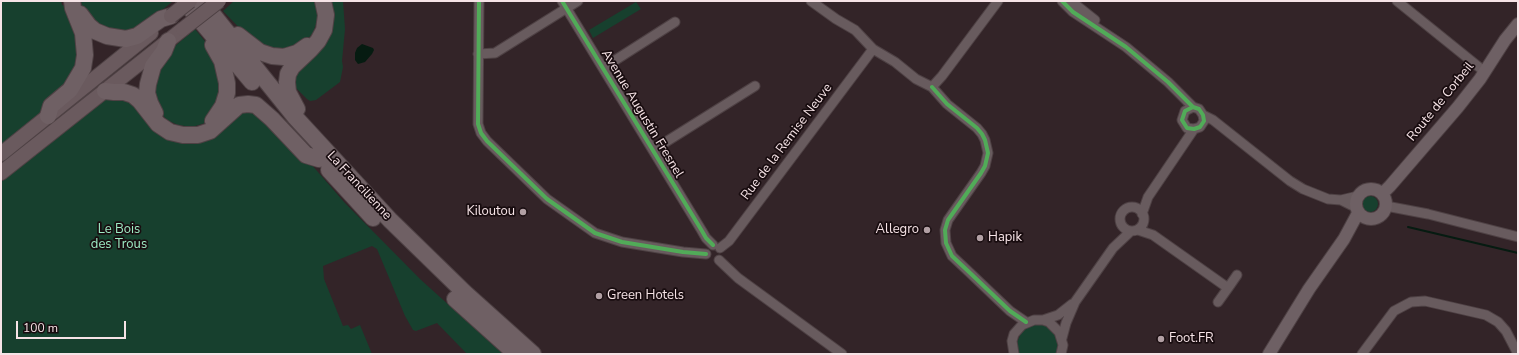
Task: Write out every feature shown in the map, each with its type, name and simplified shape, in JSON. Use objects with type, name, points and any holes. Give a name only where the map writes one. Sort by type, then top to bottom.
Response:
[{"type":"highway","points":[[48,116],[51,106],[70,90],[82,68],[85,56],[83,33],[73,8],[72,1]]},
{"type":"highway","points":[[78,1],[78,9],[88,26],[107,36],[117,38],[126,39],[137,36],[161,19],[171,16]]},
{"type":"highway","name":"La Francilienne","points":[[184,1],[250,62],[305,128],[390,220],[465,293],[533,354]]},
{"type":"highway","points":[[168,42],[164,51],[153,66],[150,75],[147,93],[150,103],[154,112],[167,124],[184,130],[198,130],[207,126],[216,117],[223,106],[227,94],[225,71],[222,61],[212,43],[219,32],[239,35],[260,52],[272,56],[284,57],[291,55],[306,47],[320,26],[321,15],[318,1]]},
{"type":"highway","points":[[305,128],[302,115],[288,92],[288,74],[292,67],[318,41],[324,30],[326,15],[323,1]]},
{"type":"highway","name":"La Francilienne","points":[[203,7],[219,32],[319,159],[352,196],[435,280],[516,354]]},
{"type":"highway","points":[[105,91],[124,92],[133,95],[140,101],[158,124],[170,132],[183,135],[198,135],[210,131],[240,105],[256,105],[272,119],[306,155],[319,159]]},
{"type":"main road","points":[[1,154],[190,1]]},
{"type":"main road","points":[[1,173],[184,29],[203,7],[219,1]]},
{"type":"street","points":[[479,1],[478,124],[481,133],[495,150],[537,191],[581,224],[604,237],[622,242],[693,253],[713,249]]},
{"type":"street","points":[[478,54],[495,53],[564,5],[578,1]]},
{"type":"street","points":[[811,1],[836,19],[855,30],[873,49],[895,62],[916,79],[932,87],[947,104],[977,128],[982,134],[988,153],[985,166],[948,220],[945,230],[946,243],[952,256],[1010,311],[1026,322]]},
{"type":"street","points":[[932,87],[942,76],[998,1]]},
{"type":"street","points":[[1062,1],[1073,12],[1126,48],[1168,82],[1189,109]]},
{"type":"street","points":[[1071,1],[1114,36],[1126,48]]},
{"type":"street","points":[[1397,1],[1485,72]]},
{"type":"street","name":"Avenue Augustin Fresnel","points":[[564,5],[713,249],[738,278],[842,354]]},
{"type":"street","points":[[603,68],[675,22]]},
{"type":"street","name":"Route de Corbeil","points":[[1382,194],[1458,107],[1485,72],[1505,40],[1518,24]]},
{"type":"street","name":"Rue de la Remise Neuve","points":[[713,249],[729,241],[873,49]]},
{"type":"street","points":[[653,150],[755,86]]},
{"type":"street","points":[[1189,109],[1199,109],[1203,114],[1213,120],[1303,190],[1328,199],[1341,200],[1359,209],[1377,218],[1381,215],[1386,206],[1384,197],[1382,194],[1372,189],[1366,189],[1359,209],[1344,239],[1309,289],[1269,354]]},
{"type":"street","points":[[1179,151],[1185,126],[1182,120],[1189,109]]},
{"type":"street","points":[[1133,208],[1148,197],[1194,129],[1197,129],[1202,124],[1203,114]]},
{"type":"street","points":[[1202,124],[1231,134]]},
{"type":"street","points":[[1185,126],[1194,129]]},
{"type":"street","points":[[1062,338],[1066,322],[1075,302],[1113,248],[1134,230],[1142,226],[1148,197]]},
{"type":"street","points":[[1386,206],[1432,215],[1518,237]]},
{"type":"street","points":[[1113,248],[1121,224],[1121,214],[1128,208],[1133,208],[1140,211],[1153,235]]},
{"type":"street","points":[[1121,224],[1127,230],[1134,230],[1153,235],[1228,288]]},
{"type":"street","points":[[1218,302],[1237,275]]},
{"type":"street","points":[[1362,354],[1394,311],[1411,302],[1425,301],[1486,315],[1498,322],[1506,331],[1518,354]]},
{"type":"street","points":[[1014,354],[1012,341],[1018,328],[1026,322],[1043,320],[1058,315],[1075,302]]},
{"type":"street","points":[[1010,311],[1016,319],[1018,328]]},
{"type":"street","points":[[1043,320],[1055,326],[1062,338],[1063,344],[1061,354]]},
{"type":"green space","points":[[1,1],[61,1],[62,5],[73,8],[78,19],[78,78],[1,151]]},
{"type":"green space","points":[[81,1],[173,1],[135,31],[108,33],[86,14]]},
{"type":"green space","points":[[234,1],[314,1],[318,18],[313,33],[303,44],[275,51],[252,41],[223,11]]},
{"type":"green space","points":[[328,1],[343,1],[345,29],[342,61],[343,67],[340,82],[316,100],[310,101],[291,83],[302,63]]},
{"type":"green space","points":[[636,2],[641,9],[593,38],[589,30]]},
{"type":"green space","points":[[195,29],[208,45],[223,82],[212,117],[205,123],[192,127],[178,125],[167,120],[158,110],[152,85],[168,52]]},
{"type":"green space","name":"Le Bois des Trous","points":[[114,92],[151,117],[198,135],[239,105],[272,119],[344,202],[420,279],[503,354],[467,354],[437,323],[416,331],[413,330],[405,316],[377,249],[372,246],[323,266],[324,279],[343,326],[348,325],[351,329],[360,325],[372,354],[1,354],[1,182]]},
{"type":"green space","points":[[1370,196],[1376,198],[1378,204],[1376,210],[1370,212],[1364,210],[1362,204],[1364,198]]},
{"type":"green space","points":[[1031,325],[1044,325],[1054,332],[1059,345],[1057,354],[1019,354],[1017,342],[1022,331]]},
{"type":"shaded area","points":[[362,44],[373,48],[374,50],[365,62],[358,64],[355,60],[355,53],[357,48]]},
{"type":"waterway","points":[[1408,227],[1518,253]]},
{"type":"cycle path","points":[[479,1],[478,124],[481,133],[487,141],[547,199],[595,233],[622,242],[683,252],[706,254]]},
{"type":"cycle path","points":[[562,1],[706,238],[713,245]]},
{"type":"cycle path","points":[[1062,1],[1073,12],[1126,47],[1168,82],[1193,107],[1199,109],[1203,115],[1204,121],[1200,127],[1194,129],[1187,128],[1182,120],[1185,111],[1193,107]]},
{"type":"cycle path","points":[[932,87],[947,104],[977,128],[985,140],[988,153],[985,166],[981,173],[948,220],[945,230],[946,243],[952,256],[1010,311],[1026,322]]},
{"type":"place","name":"Kiloutou","points":[[523,212]]},
{"type":"place","name":"Allegro","points":[[927,230]]},
{"type":"place","name":"Hapik","points":[[980,238]]},
{"type":"place","name":"Green Hotels","points":[[599,296]]},
{"type":"place","name":"Foot.FR","points":[[1161,339]]}]
